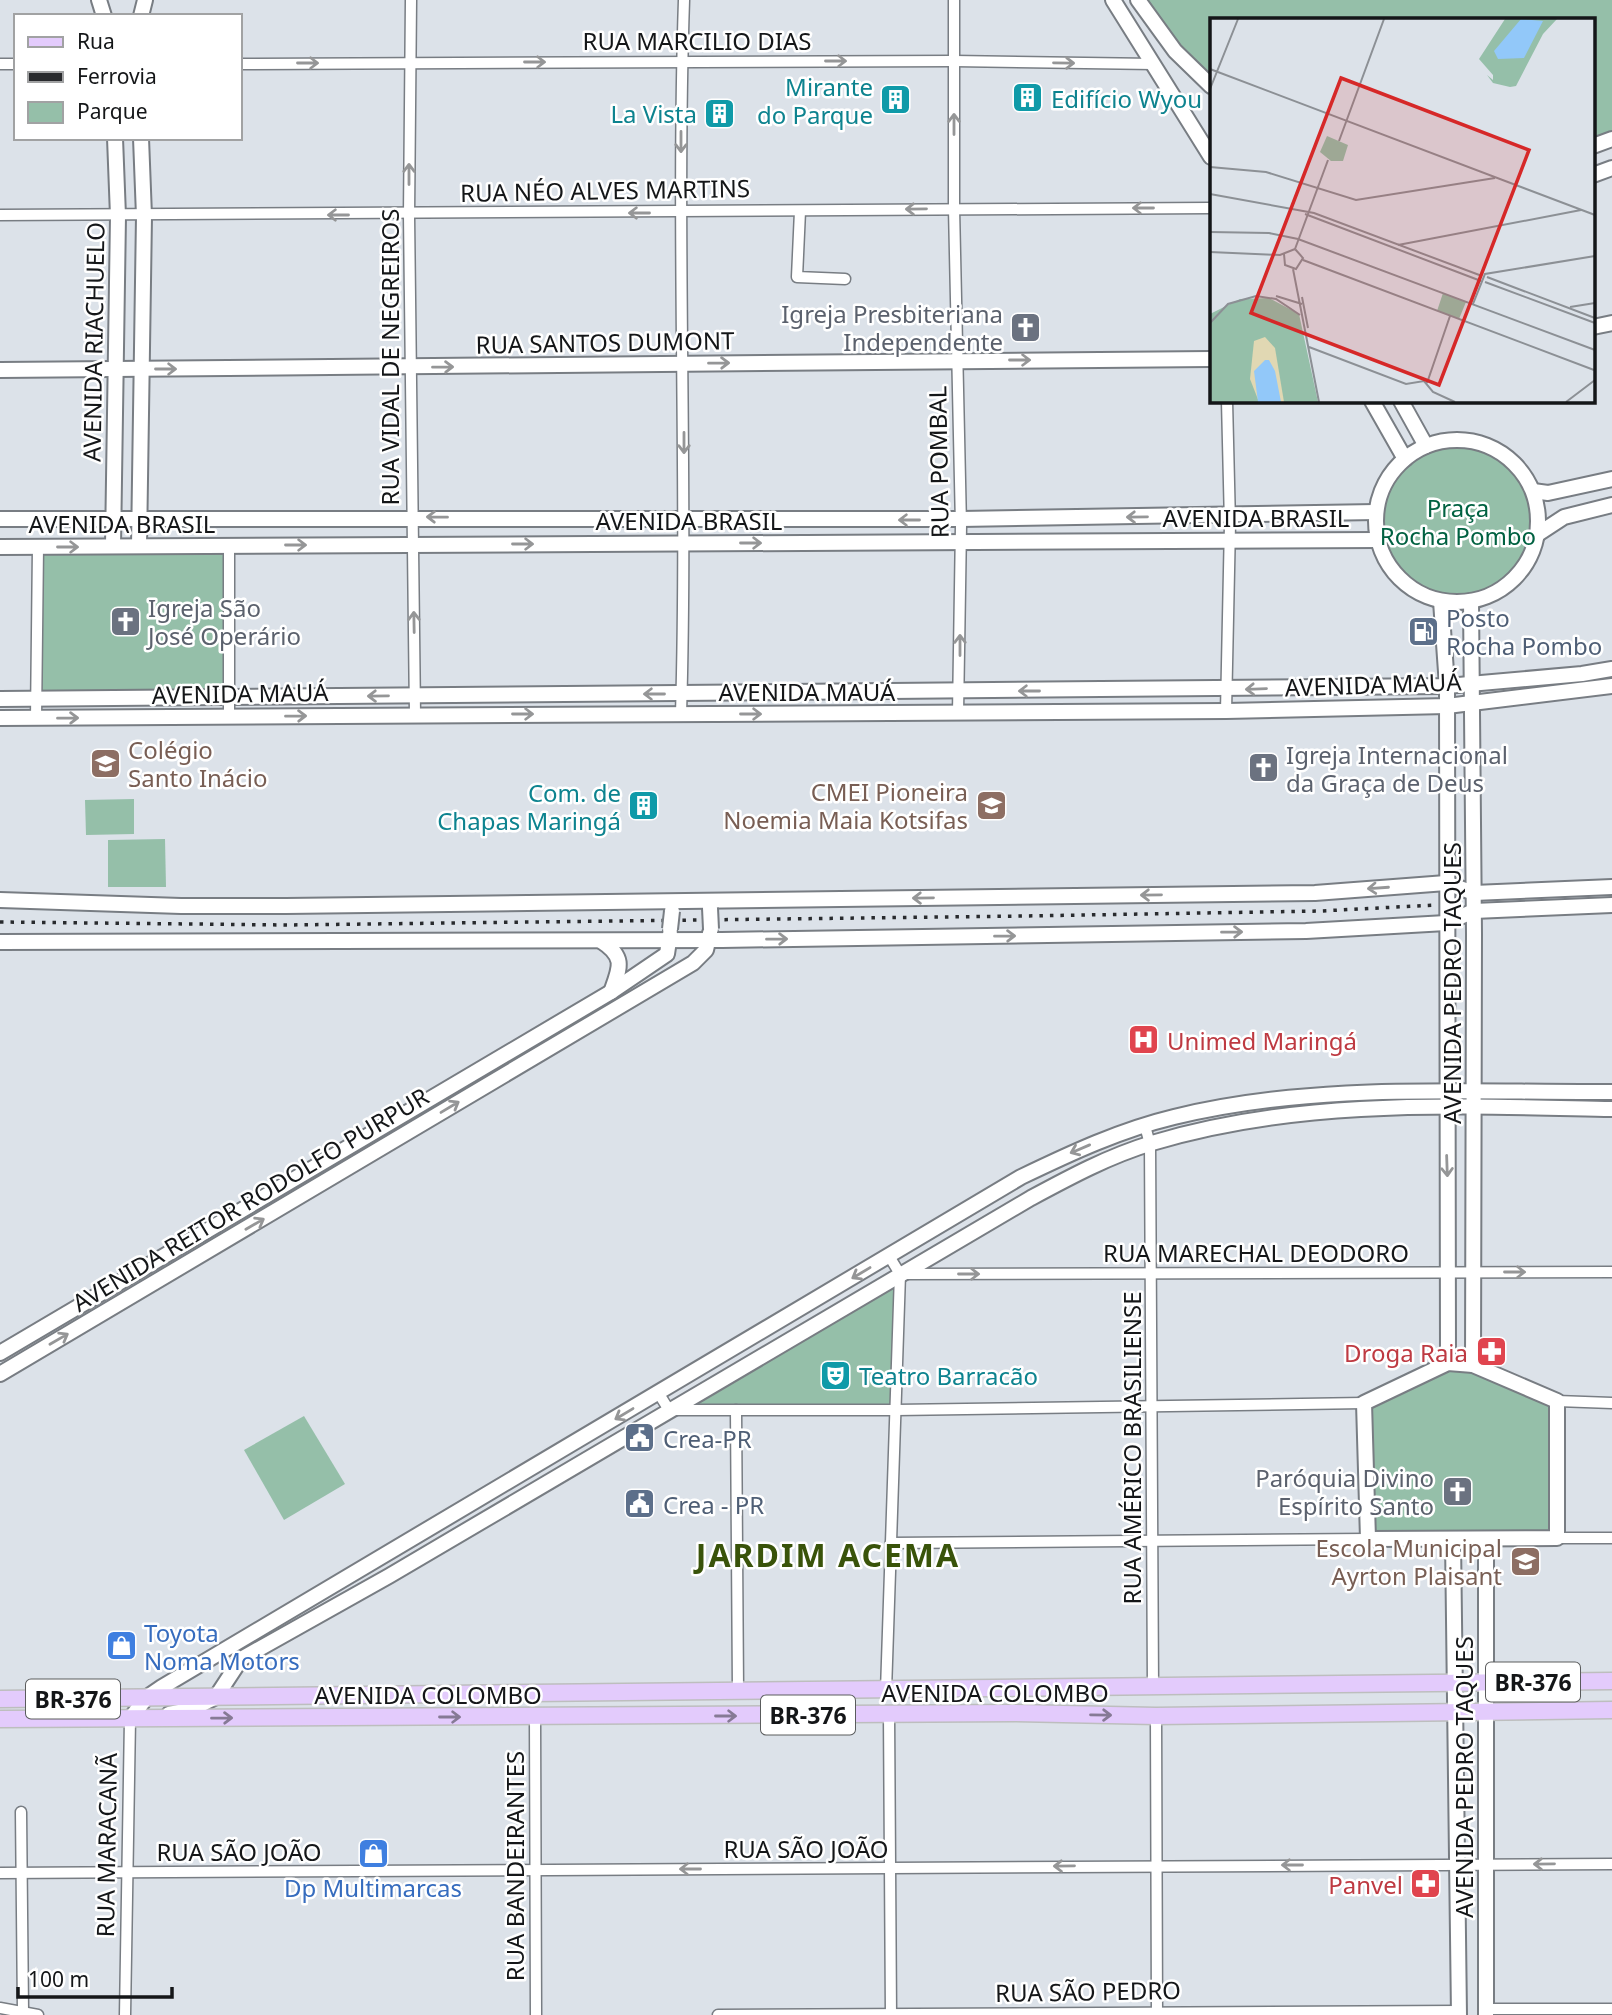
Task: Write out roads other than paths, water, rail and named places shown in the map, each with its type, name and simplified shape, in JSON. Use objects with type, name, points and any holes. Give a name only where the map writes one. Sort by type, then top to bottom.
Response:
[{"type":"main road","points":[[1113,0],[1154,64],[1207,138]]},
{"type":"main road","points":[[1138,0],[1175,51],[1210,85]]},
{"type":"main road","points":[[1594,146],[1612,139]]},
{"type":"main road","name":"AVENIDA RIACHUELO","points":[[113,546],[118,216],[115,140]]},
{"type":"main road","name":"AVENIDA RIACHUELO","points":[[139,546],[144,216],[141,140]]},
{"type":"main road","points":[[1594,175],[1612,168]]},
{"type":"main road","points":[[1594,327],[1612,323]]},
{"type":"main road","name":"RUA SANTOS DUMONT","points":[[0,370],[1210,359]]},
{"type":"main road","points":[[1373,402],[1405,459]]},
{"type":"main road","points":[[1402,402],[1426,446]]},
{"type":"main road","points":[[1448,440],[1475,442],[1499,451],[1519,468],[1532,491],[1539,512],[1538,534],[1523,568],[1509,583],[1471,601],[1441,601],[1402,580],[1386,560],[1378,540],[1376,512],[1385,483],[1405,459],[1426,446],[1448,440]]},
{"type":"main road","points":[[1532,491],[1548,493],[1612,478]]},
{"type":"main road","points":[[1538,534],[1564,517],[1612,505]]},
{"type":"main road","name":"AVENIDA BRASIL","points":[[0,519],[412,517],[684,521],[1230,516],[1376,512]]},
{"type":"main road","name":"AVENIDA BRASIL","points":[[0,547],[1378,540]]},
{"type":"main road","name":"AVENIDA PEDRO TAQUES","points":[[1441,601],[1447,686],[1445,1107],[1450,1272],[1448,1363]]},
{"type":"main road","name":"AVENIDA PEDRO TAQUES","points":[[1471,601],[1474,893],[1473,1365]]},
{"type":"main road","name":"AVENIDA MAUÁ","points":[[0,699],[1447,686],[1612,669]]},
{"type":"main road","name":"AVENIDA MAUÁ","points":[[0,718],[1226,711],[1447,706],[1612,686]]},
{"type":"main road","points":[[0,900],[181,906],[677,906],[1315,893],[1446,883],[1474,893],[1612,887]]},
{"type":"main road","points":[[708,904],[710,935]]},
{"type":"main road","points":[[0,942],[601,941],[670,935],[1306,931],[1446,923],[1474,911],[1612,905]]},
{"type":"main road","points":[[670,935],[677,906]]},
{"type":"main road","name":"AVENIDA REITOR RODOLFO PURPUR","points":[[0,1353],[611,992],[667,954],[670,935]]},
{"type":"main road","name":"AVENIDA REITOR RODOLFO PURPUR","points":[[0,1374],[693,963],[706,950],[710,935]]},
{"type":"main road","points":[[601,941],[616,952],[619,958],[611,992]]},
{"type":"main road","points":[[514,1048],[523,1063]]},
{"type":"main road","points":[[130,1719],[146,1698],[1021,1177],[1082,1147],[1144,1126],[1250,1103],[1339,1095],[1612,1092]]},
{"type":"main road","points":[[1566,1108],[1567,1093]]},
{"type":"main road","points":[[1339,1095],[1339,1111]]},
{"type":"main road","points":[[130,1719],[190,1710],[216,1697],[241,1659],[402,1568],[900,1274],[1083,1170],[1150,1144],[1252,1120],[1339,1111],[1445,1107],[1612,1109]]},
{"type":"main road","points":[[203,1235],[212,1250]]},
{"type":"main road","points":[[1448,1363],[1473,1365],[1557,1401],[1557,1538],[1368,1539],[1364,1403],[1448,1363]]},
{"type":"main road","name":"AVENIDA PEDRO TAQUES","points":[[1486,1539],[1486,2012]]},
{"type":"main road","name":"AVENIDA PEDRO TAQUES","points":[[1453,1540],[1459,2013]]},
{"type":"main road","points":[[392,1551],[402,1568]]},
{"type":"main road","name":"AVENIDA COLOMBO","points":[[0,1699],[1612,1681]]},
{"type":"main road","points":[[1015,1713],[1020,1689]]},
{"type":"main road","points":[[1035,1713],[1039,1689]]},
{"type":"main road","points":[[685,1716],[704,1691]]},
{"type":"main road","points":[[329,1717],[341,1706],[362,1695]]},
{"type":"main road","name":"AVENIDA COLOMBO","points":[[0,1719],[1015,1713],[1157,1716],[1612,1710]]},
{"type":"street","name":"RUA VIDAL DE NEGREIROS","points":[[411,0],[409,215],[413,368],[415,714]]},
{"type":"street","points":[[681,714],[684,363],[680,213],[684,0]]},
{"type":"street","name":"RUA POMBAL","points":[[954,0],[954,208],[961,519],[958,713]]},
{"type":"street","name":"RUA MARCILIO DIAS","points":[[242,64],[954,61],[1154,64]]},
{"type":"street","name":"RUA NÉO ALVES MARTINS","points":[[0,215],[409,215],[954,208],[1210,208]]},
{"type":"street","points":[[800,211],[797,277],[845,279]]},
{"type":"street","points":[[1226,711],[1230,540],[1227,402]]},
{"type":"street","points":[[229,545],[229,716]]},
{"type":"street","points":[[36,718],[38,547]]},
{"type":"street","name":"RUA AMÉRICO BRASILIENSE","points":[[1144,1126],[1150,1144],[1153,1687]]},
{"type":"street","points":[[886,1691],[900,1274],[889,1256]]},
{"type":"street","name":"RUA MARECHAL DEODORO","points":[[900,1274],[1612,1272]]},
{"type":"street","points":[[659,1394],[669,1410],[895,1410],[1364,1403]]},
{"type":"street","points":[[1557,1401],[1612,1403]]},
{"type":"street","points":[[736,1410],[738,1691]]},
{"type":"street","points":[[1557,1538],[1612,1538]]},
{"type":"street","points":[[891,1543],[1368,1539]]},
{"type":"street","points":[[889,1714],[891,2014]]},
{"type":"street","points":[[1157,1716],[1157,2013]]},
{"type":"street","name":"RUA BANDEIRANTES","points":[[535,1717],[533,1870],[536,2015]]},
{"type":"street","name":"RUA MARACANÃ","points":[[125,2015],[125,1873],[130,1719]]},
{"type":"street","points":[[21,1812],[23,2012]]},
{"type":"street","name":"RUA SÃO JOÃO","points":[[0,1873],[1155,1864],[1612,1864]]},
{"type":"street","points":[[0,2008],[38,2015]]},
{"type":"street","points":[[1486,2012],[1612,2009]]},
{"type":"street","name":"RUA SÃO PEDRO","points":[[718,2015],[1459,2013]]},
{"type":"railway","points":[[0,922],[287,925],[1321,911],[1435,905]]},
{"type":"place","name":"Edifício Wyou","points":[[1028,98]]},
{"type":"place","name":"Mirante do Parque","points":[[896,100]]},
{"type":"place","name":"La Vista","points":[[720,113]]},
{"type":"place","name":"Igreja Presbiteriana Independente","points":[[1026,327]]},
{"type":"place","name":"Igreja São José Operário","points":[[125,621]]},
{"type":"place","name":"Posto Rocha Pombo","points":[[1423,631]]},
{"type":"place","name":"Colégio Santo Inácio","points":[[105,763]]},
{"type":"place","name":"Igreja Internacional da Graça de Deus","points":[[1263,768]]},
{"type":"place","name":"CMEI Pioneira Noemia Maia Kotsifas","points":[[991,805]]},
{"type":"place","name":"Com. de Chapas Maringá","points":[[644,806]]},
{"type":"place","name":"Unimed Maringá","points":[[1144,1040]]},
{"type":"place","name":"Droga Raia","points":[[1491,1352]]},
{"type":"place","name":"Teatro Barracão","points":[[836,1375]]},
{"type":"place","name":"Crea-PR","points":[[640,1438]]},
{"type":"place","name":"Paróquia Divino Espírito Santo","points":[[1457,1491]]},
{"type":"place","name":"Crea - PR","points":[[640,1504]]},
{"type":"place","name":"Escola Municipal Ayrton Plaisant","points":[[1525,1561]]},
{"type":"place","name":"Toyota Noma Motors","points":[[121,1646]]},
{"type":"place","name":"Dp Multimarcas","points":[[373,1853]]},
{"type":"place","name":"Panvel","points":[[1426,1884]]},
{"type":"district","name":"JARDIM ACEMA","points":[[828,1554]]},
{"type":"park label","name":"Praça Rocha Pombo","points":[[1458,521]]}]
